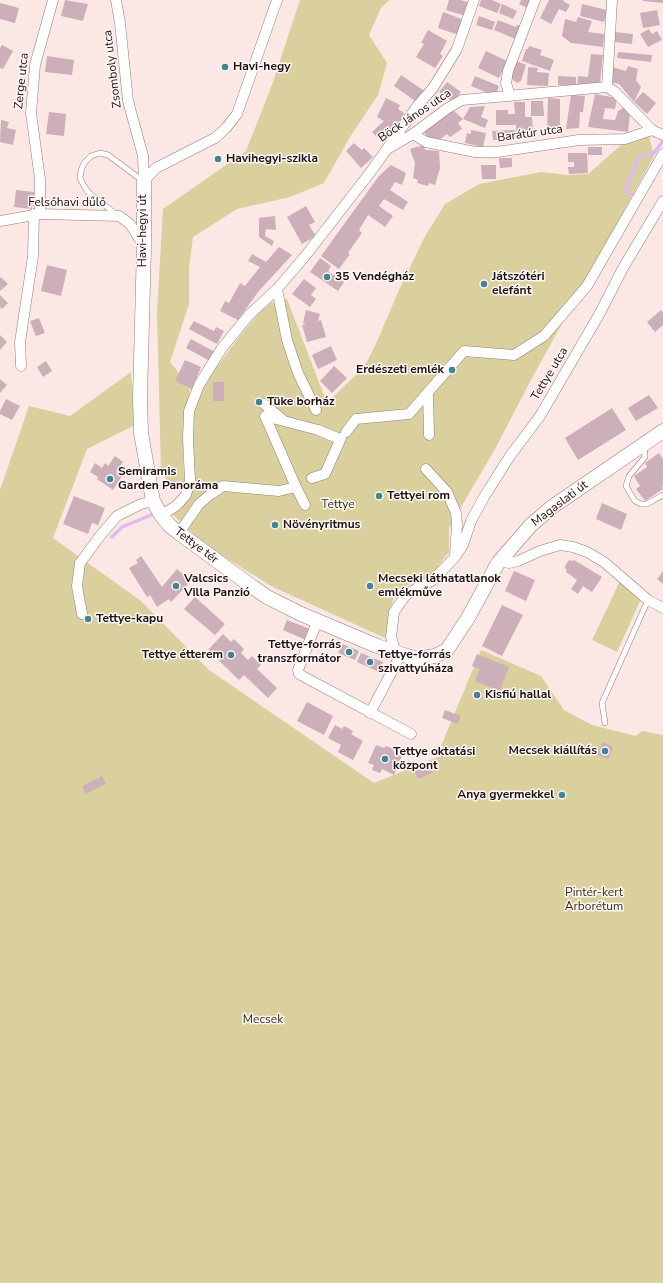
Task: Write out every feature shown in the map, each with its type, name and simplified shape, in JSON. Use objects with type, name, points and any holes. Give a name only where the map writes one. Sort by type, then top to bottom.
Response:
[{"type":"street","name":"Zerge utca","points":[[21,366],[20,342],[33,256],[40,179],[31,113],[35,65],[53,0]]},
{"type":"street","name":"Zsomboly utca","points":[[116,0],[120,23],[128,101],[143,156],[144,181]]},
{"type":"street","name":"Havi-hegyi út","points":[[164,513],[153,501],[141,433],[141,327],[144,246],[144,181],[156,168],[215,138],[226,128],[237,114],[277,0]]},
{"type":"street","points":[[386,150],[446,69],[457,49],[474,0]]},
{"type":"street","points":[[510,96],[506,83],[508,71],[535,0]]},
{"type":"street","points":[[611,0],[607,87],[616,92],[659,133]]},
{"type":"street","name":"Böck János utca","points":[[164,513],[176,506],[186,495],[190,480],[188,439],[189,411],[199,385],[222,348],[244,320],[277,289],[311,249],[386,150],[413,134],[448,108],[462,100],[607,87]]},
{"type":"street","name":"Barátúr utca","points":[[413,134],[426,142],[475,152],[497,152],[580,140],[625,139],[659,133]]},
{"type":"street","points":[[312,478],[325,474],[342,436],[356,419],[409,414],[464,351],[514,355],[544,336],[587,286],[663,154]]},
{"type":"street","name":"Tettye utca","points":[[455,557],[463,545],[471,521],[484,498],[510,456],[540,416],[663,201]]},
{"type":"street","name":"Felsőhavi dűlő","points":[[0,220],[37,214],[118,216],[130,224],[144,246]]},
{"type":"street","points":[[277,289],[287,340],[298,373],[316,410]]},
{"type":"street","points":[[428,392],[429,435]]},
{"type":"street","points":[[264,404],[286,421]]},
{"type":"street","points":[[305,505],[265,416],[342,436]]},
{"type":"street","name":"Magaslati út","points":[[468,618],[500,561],[531,525],[552,507],[663,431]]},
{"type":"street","points":[[370,713],[398,653],[390,637],[394,612],[405,596],[433,580],[455,557],[457,525],[456,513],[447,492],[426,469]]},
{"type":"street","points":[[179,533],[199,504],[223,486],[279,491],[296,487]]},
{"type":"street","points":[[82,614],[77,586],[80,563],[117,516],[141,504],[153,501]]},
{"type":"street","name":"Tettye tér","points":[[164,513],[170,526],[267,597],[317,622],[398,653],[417,659],[435,656],[447,650],[468,618]]},
{"type":"street","points":[[500,561],[509,563],[560,545],[574,547],[587,552],[604,562],[648,600],[663,608]]},
{"type":"street","points":[[317,622],[298,670],[299,674],[411,734]]},
{"type":"lane","points":[[118,216],[88,192],[84,186],[80,178],[84,163],[91,156],[100,153],[108,155],[144,181]]},
{"type":"lane","points":[[644,445],[645,457],[629,476],[626,486],[635,501],[640,504],[647,504],[663,495]]},
{"type":"lane","points":[[605,723],[602,703],[648,600]]},
{"type":"green space","points":[[300,0],[389,0],[381,8],[369,35],[387,63],[378,95],[350,137],[324,183],[290,197],[237,209],[193,237],[189,268],[189,304],[170,362],[190,386],[183,456],[185,489],[170,486],[161,471],[157,312],[163,209],[246,151],[272,85]]},
{"type":"green space","name":"Tettye","points":[[648,131],[654,156],[531,380],[495,449],[449,529],[449,552],[432,574],[396,590],[389,613],[385,638],[273,587],[205,545],[171,513],[194,489],[193,416],[202,391],[214,371],[239,337],[259,313],[270,303],[287,299],[327,403],[364,367],[424,238],[445,204],[479,184],[541,172],[568,175],[588,174],[620,146]]},
{"type":"green space","name":"Mecsek","points":[[131,372],[135,425],[87,449],[53,538],[141,601],[209,670],[374,783],[450,752],[441,746],[481,650],[541,676],[564,710],[592,725],[636,736],[642,731],[663,735],[663,1283],[0,1283],[0,490],[29,406],[70,416]]},
{"type":"green space","points":[[620,581],[640,601],[617,652],[592,640]]},
{"type":"building","points":[[65,0],[88,4],[83,21],[61,16]]},
{"type":"building","points":[[449,0],[461,0],[470,3],[466,16],[446,10]]},
{"type":"building","points":[[481,0],[492,0],[501,4],[497,13],[479,6]]},
{"type":"building","points":[[521,0],[531,0],[527,8],[519,4]]},
{"type":"building","points":[[549,0],[564,0],[563,1],[570,5],[566,12],[559,9],[551,24],[540,18]]},
{"type":"building","points":[[663,0],[663,3],[643,1]]},
{"type":"building","points":[[0,3],[19,8],[15,23],[0,19]]},
{"type":"building","points":[[502,4],[517,11],[513,19],[499,13]]},
{"type":"building","points":[[582,4],[607,10],[604,22],[580,16]]},
{"type":"building","points":[[657,10],[660,25],[643,28],[640,13]]},
{"type":"building","points":[[443,12],[464,20],[459,35],[438,28]]},
{"type":"building","points":[[479,16],[495,22],[492,30],[476,25]]},
{"type":"building","points":[[578,17],[592,21],[588,32],[604,34],[603,47],[571,43],[562,36],[565,19],[576,22]]},
{"type":"building","points":[[498,20],[516,27],[517,25],[523,27],[518,40],[494,30]]},
{"type":"building","points":[[649,29],[652,34],[657,31],[662,40],[648,47],[640,34]]},
{"type":"building","points":[[428,30],[447,41],[440,54],[443,56],[435,68],[416,57],[424,44],[421,43]]},
{"type":"building","points":[[615,32],[633,34],[632,44],[614,42]]},
{"type":"building","points":[[2,45],[13,51],[3,69],[0,68],[0,48]]},
{"type":"building","points":[[529,46],[542,50],[540,55],[554,60],[550,71],[522,61],[526,49],[528,49]]},
{"type":"building","points":[[486,51],[507,61],[499,78],[478,68]]},
{"type":"building","points":[[618,52],[652,55],[651,62],[617,58]]},
{"type":"building","points":[[591,54],[603,55],[600,83],[577,86],[578,76],[588,77]]},
{"type":"building","points":[[47,56],[74,60],[72,75],[45,72]]},
{"type":"building","points":[[517,61],[526,65],[521,81],[517,83],[513,80],[511,74]]},
{"type":"building","points":[[628,66],[638,69],[636,80],[641,87],[634,102],[619,84],[611,82],[612,67],[626,71]]},
{"type":"building","points":[[528,67],[538,68],[537,72],[549,73],[548,86],[527,85]]},
{"type":"building","points":[[401,75],[426,92],[418,103],[394,86]]},
{"type":"building","points":[[475,76],[499,86],[495,96],[471,86]]},
{"type":"building","points":[[558,76],[576,77],[576,86],[558,85]]},
{"type":"building","points":[[447,82],[461,92],[453,102],[439,92]]},
{"type":"building","points":[[643,92],[656,103],[647,114],[634,102]]},
{"type":"building","points":[[595,94],[617,98],[615,109],[605,108],[603,119],[615,120],[618,111],[625,107],[630,114],[628,132],[588,127]]},
{"type":"building","points":[[571,95],[585,96],[583,112],[580,112],[579,128],[566,129]]},
{"type":"building","points":[[386,98],[400,105],[398,109],[404,113],[400,122],[382,142],[372,132],[384,121],[377,117]]},
{"type":"building","points":[[548,98],[560,99],[560,129],[547,129]]},
{"type":"building","points":[[531,101],[543,101],[544,116],[531,116]]},
{"type":"building","points":[[514,102],[525,102],[525,117],[532,117],[533,130],[516,130],[516,125],[496,125],[496,110],[508,110],[508,114],[515,114]]},
{"type":"building","points":[[485,106],[481,117],[488,120],[485,128],[463,119],[470,107]]},
{"type":"building","points":[[453,110],[463,119],[458,123],[462,129],[450,137],[447,134],[439,140],[430,140],[424,132]]},
{"type":"building","points":[[49,112],[66,114],[64,136],[46,134]]},
{"type":"building","points":[[1,120],[9,122],[7,128],[16,130],[13,145],[0,142]]},
{"type":"building","points":[[471,130],[486,133],[483,147],[465,143],[467,133],[471,134]]},
{"type":"building","points":[[516,130],[516,139],[493,140],[492,131]]},
{"type":"building","points":[[354,143],[362,150],[364,148],[373,157],[361,168],[346,151]]},
{"type":"building","points":[[424,145],[425,150],[439,151],[440,168],[435,185],[429,183],[428,186],[417,183],[418,180],[413,178],[415,163],[410,149]]},
{"type":"building","points":[[588,147],[602,147],[602,155],[588,155]]},
{"type":"building","points":[[568,153],[587,153],[588,173],[569,174],[568,167],[574,167],[574,162],[568,162]]},
{"type":"building","points":[[499,158],[512,158],[512,167],[500,168]]},
{"type":"building","points":[[391,165],[406,173],[402,185],[395,182],[390,190],[408,202],[403,210],[384,199],[379,206],[393,216],[385,227],[368,215],[359,230],[362,233],[339,269],[321,256],[379,176]]},
{"type":"building","points":[[481,165],[496,165],[496,179],[482,179]]},
{"type":"building","points":[[16,190],[34,192],[32,209],[14,207]]},
{"type":"building","points":[[306,206],[315,222],[309,225],[316,236],[302,244],[287,217]]},
{"type":"building","points":[[275,216],[276,230],[266,229],[265,236],[274,241],[272,246],[259,237],[259,218]]},
{"type":"building","points":[[279,247],[292,255],[258,292],[238,320],[220,311],[225,301],[229,303],[240,283],[245,286],[260,267],[248,261],[252,254],[266,262]]},
{"type":"building","name":"35 Vendégház","points":[[320,258],[331,266],[328,271],[344,282],[338,291],[310,272]]},
{"type":"building","points":[[47,265],[67,270],[61,296],[41,291]]},
{"type":"building","points":[[1,277],[8,284],[0,291],[0,278]]},
{"type":"building","points":[[304,279],[316,288],[311,295],[316,299],[310,307],[292,294]]},
{"type":"building","points":[[0,295],[8,303],[2,309],[0,307]]},
{"type":"building","points":[[306,310],[320,314],[318,321],[321,320],[326,337],[307,342],[302,325],[306,324],[303,323]]},
{"type":"building","points":[[661,310],[663,313],[663,325],[655,332],[647,322]]},
{"type":"building","points":[[39,318],[45,333],[36,336],[30,321]]},
{"type":"building","points":[[194,321],[214,331],[216,327],[224,331],[217,344],[189,329]]},
{"type":"building","points":[[0,335],[7,342],[0,350]]},
{"type":"building","points":[[191,339],[215,352],[210,361],[186,348]]},
{"type":"building","points":[[331,346],[337,360],[318,369],[312,355]]},
{"type":"building","points":[[185,360],[201,367],[192,389],[175,381]]},
{"type":"building","points":[[46,361],[52,371],[43,377],[37,367]]},
{"type":"building","points":[[334,366],[347,378],[332,393],[320,381]]},
{"type":"building","points":[[0,379],[7,385],[0,393]]},
{"type":"building","points":[[213,382],[224,382],[224,401],[213,401]]},
{"type":"building","points":[[649,395],[658,408],[636,421],[628,408]]},
{"type":"building","points":[[6,399],[20,406],[12,420],[0,414]]},
{"type":"building","points":[[612,408],[626,430],[578,460],[565,438]]},
{"type":"building","points":[[659,453],[663,459],[663,489],[645,501],[636,489],[640,486],[634,476],[647,467],[645,463]]},
{"type":"building","points":[[115,456],[123,462],[116,472],[122,476],[113,490],[90,472],[95,463],[102,468],[105,463],[108,466]]},
{"type":"building","points":[[74,496],[105,508],[98,525],[92,523],[88,534],[63,524]]},
{"type":"building","points":[[602,503],[627,514],[621,530],[596,519]]},
{"type":"building","points":[[141,556],[162,587],[177,569],[191,581],[171,602],[169,599],[157,607],[150,595],[147,597],[129,568],[138,563],[136,560]]},
{"type":"building","points":[[569,560],[574,560],[602,577],[592,592],[583,586],[578,594],[571,589],[577,580],[566,572],[567,570],[565,566]]},
{"type":"building","points":[[514,571],[535,580],[526,601],[505,591]]},
{"type":"building","points":[[663,571],[663,584],[657,579]]},
{"type":"building","points":[[195,597],[225,624],[215,635],[184,609]]},
{"type":"building","points":[[502,605],[523,615],[502,656],[482,646]]},
{"type":"building","points":[[287,620],[310,629],[306,640],[283,630]]},
{"type":"building","points":[[223,634],[231,642],[234,639],[244,649],[241,653],[248,660],[252,656],[261,665],[257,669],[277,688],[268,698],[244,675],[239,680],[208,650]]},
{"type":"building","name":"Tettye-forrás transzformátor","points":[[343,644],[359,651],[355,660],[338,653]]},
{"type":"building","name":"Tettye-forrás szivattyúháza","points":[[361,653],[383,662],[379,672],[357,662]]},
{"type":"building","points":[[477,654],[509,667],[500,691],[475,681],[480,669],[472,666]]},
{"type":"building","points":[[307,702],[333,716],[324,735],[297,721]]},
{"type":"building","points":[[445,710],[461,716],[458,724],[442,718]]},
{"type":"building","points":[[335,725],[342,729],[344,726],[353,731],[351,734],[363,741],[353,760],[338,752],[341,745],[328,738]]},
{"type":"building","name":"Mecsek kiállítás","points":[[603,742],[613,747],[608,759],[597,755]]},
{"type":"building","name":"Tettye oktatási központ","points":[[376,745],[394,749],[393,752],[402,756],[394,775],[382,769],[380,773],[372,770],[374,765],[368,763]]},
{"type":"building","points":[[429,764],[433,773],[418,779],[414,770]]},
{"type":"building","points":[[102,776],[106,784],[85,794],[82,786]]},
{"type":"waterway","points":[[635,195],[625,191],[639,156],[653,154],[663,141]]},
{"type":"waterway","points":[[112,537],[122,527],[156,513]]},
{"type":"place","name":"Havi-hegy","points":[[225,67]]},
{"type":"place","name":"Havihegyi-szikla","points":[[218,159]]},
{"type":"place","name":"35 Vendégház","points":[[327,277]]},
{"type":"place","name":"Játszótéri elefánt","points":[[484,284]]},
{"type":"place","name":"Erdészeti emlék","points":[[452,370]]},
{"type":"place","name":"Tüke borház","points":[[259,402]]},
{"type":"place","name":"Semiramis Garden Panoráma","points":[[110,479]]},
{"type":"place","name":"Tettyei rom","points":[[379,496]]},
{"type":"place","name":"Növényritmus","points":[[275,525]]},
{"type":"place","name":"Valcsics Villa Panzió","points":[[176,586]]},
{"type":"place","name":"Mecseki láthatatlanok emlékműve","points":[[370,586]]},
{"type":"place","name":"Tettye-kapu","points":[[88,619]]},
{"type":"place","name":"Tettye-forrás transzformátor","points":[[349,652]]},
{"type":"place","name":"Tettye étterem","points":[[231,655]]},
{"type":"place","name":"Tettye-forrás szivattyúháza","points":[[370,662]]},
{"type":"place","name":"Kisfiú hallal","points":[[477,695]]},
{"type":"place","name":"Mecsek kiállítás","points":[[605,751]]},
{"type":"place","name":"Tettye oktatási központ","points":[[385,759]]},
{"type":"place","name":"Anya gyermekkel","points":[[562,795]]},
{"type":"park label","name":"Pintér-kert Arborétum","points":[[594,900]]}]
